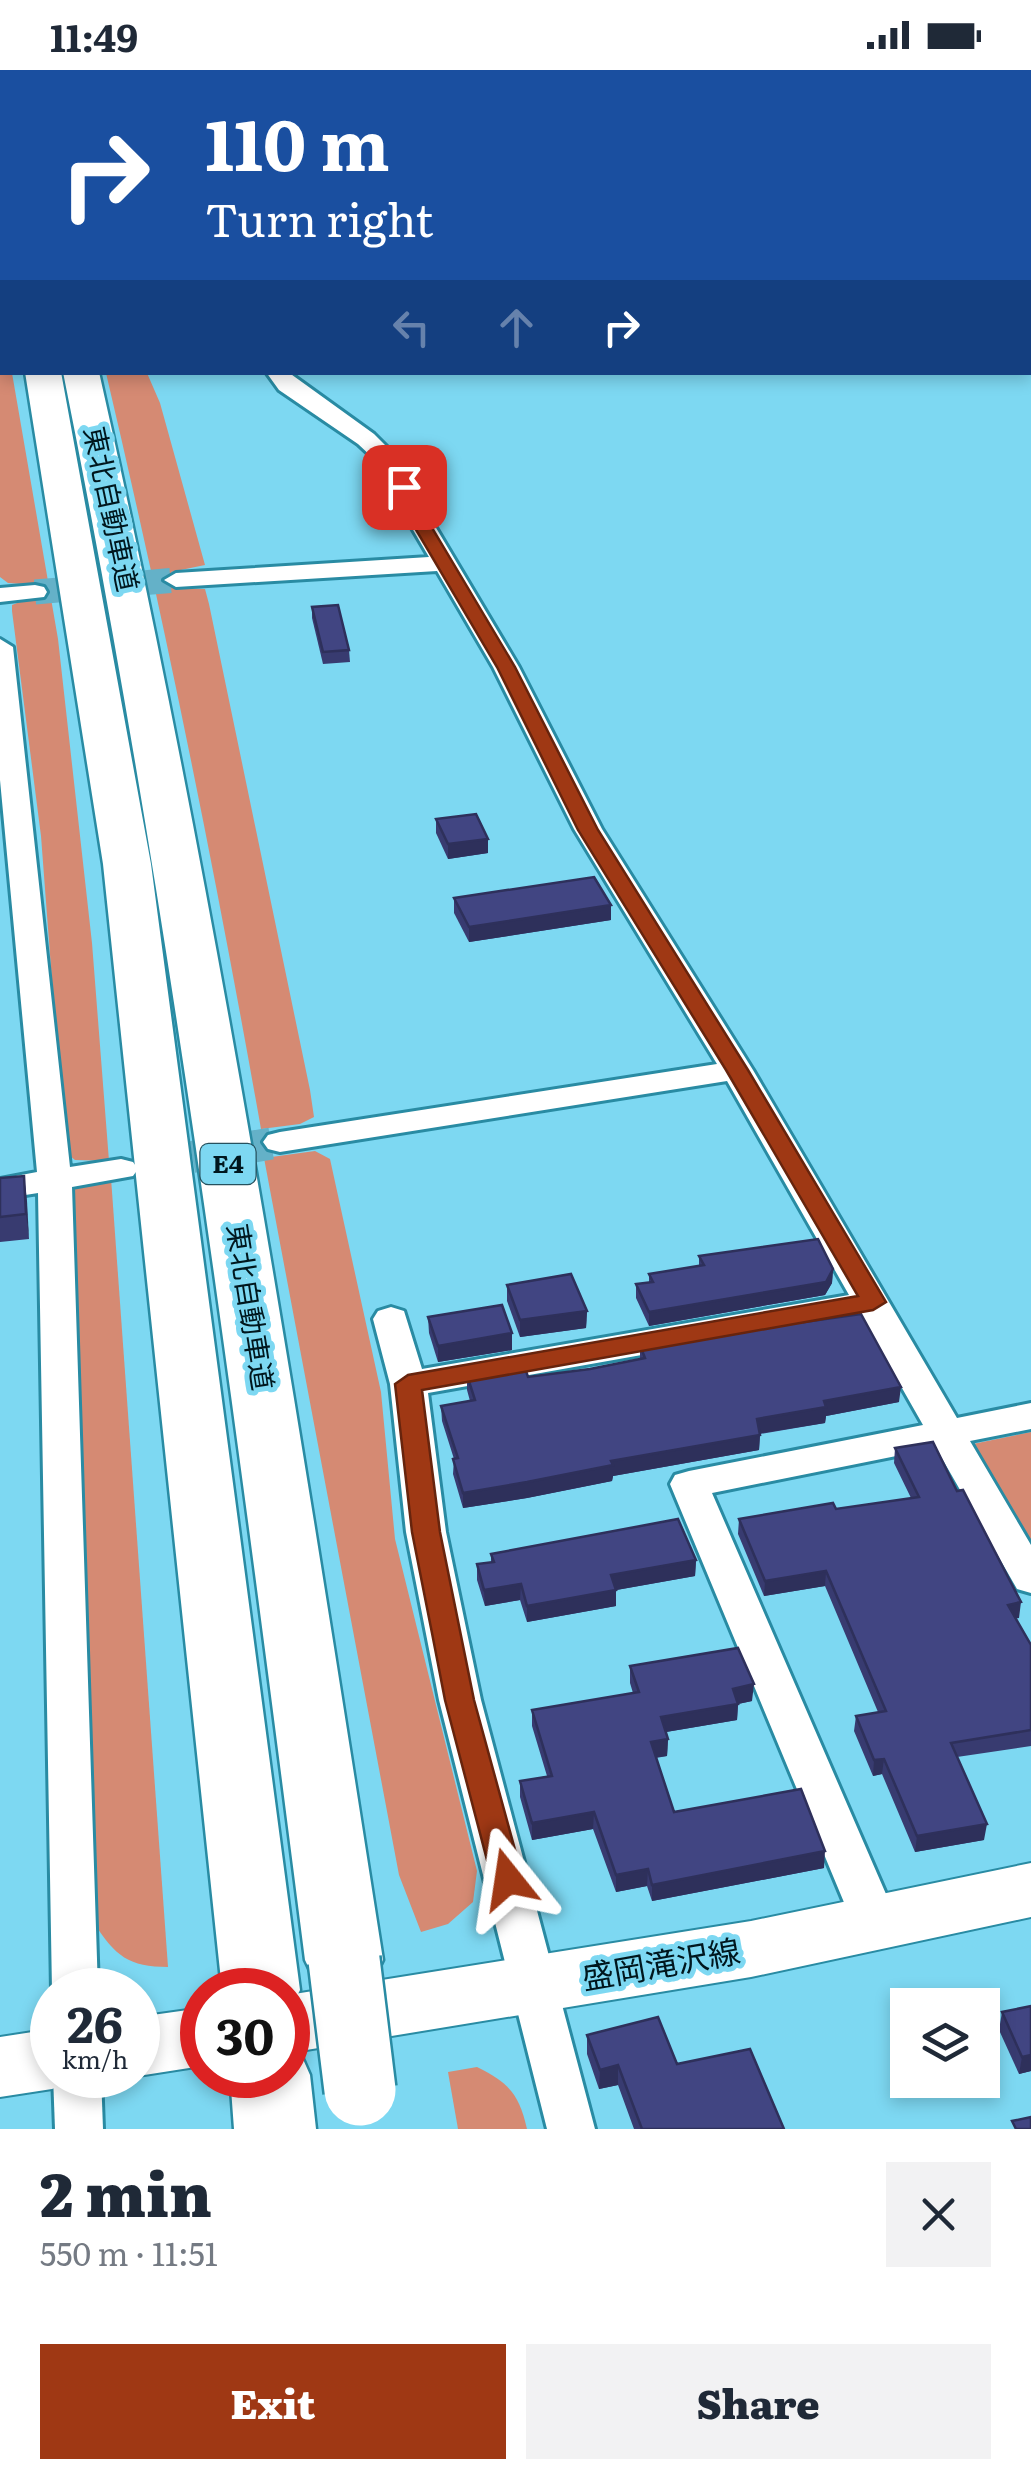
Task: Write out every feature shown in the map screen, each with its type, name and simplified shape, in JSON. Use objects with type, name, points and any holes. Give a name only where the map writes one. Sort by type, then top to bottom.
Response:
[{"type":"highway","name":"東北自動車道","points":[[44,375],[127,864],[266,1968]]},
{"type":"highway","name":"東北自動車道","points":[[82,375],[120,548],[178,860],[248,1285],[363,2110]]},
{"type":"main road","name":"盛岡滝沢線","points":[[310,1992],[536,1986],[876,1924],[1031,1890]]},
{"type":"main road","points":[[0,2067],[30,2062]]},
{"type":"street","points":[[278,375],[287,386],[366,439],[397,468],[410,506],[506,667],[597,845],[737,1070],[950,1432],[1031,1579]]},
{"type":"street","points":[[176,580],[446,563]]},
{"type":"street","points":[[0,596],[35,592]]},
{"type":"street","points":[[0,646],[55,1181],[73,1968]]},
{"type":"street","points":[[280,1142],[737,1070]]},
{"type":"street","points":[[0,1189],[121,1169]]},
{"type":"street","points":[[408,1384],[873,1302]]},
{"type":"street","points":[[390,1319],[408,1384],[426,1532],[460,1700],[570,2129]]},
{"type":"street","points":[[876,1924],[689,1484],[1031,1416]]},
{"type":"street","points":[[78,2098],[79,2129]]},
{"type":"shaded area","points":[[0,375],[12,375],[58,639],[92,943],[109,1161],[75,1160],[65,1152],[41,836],[12,611],[12,605],[35,596],[36,585],[8,583],[0,577]]},
{"type":"shaded area","points":[[106,375],[148,375],[160,403],[205,565],[171,572],[175,588],[205,589],[209,604],[310,1090],[314,1117],[300,1124],[261,1129],[149,561]]},
{"type":"shaded area","points":[[315,1151],[330,1159],[381,1392],[395,1539],[477,1871],[473,1902],[448,1924],[421,1932],[399,1875],[264,1158]]},
{"type":"shaded area","points":[[111,1178],[168,1967],[143,1965],[124,1957],[94,1923],[69,1190],[88,1181]]},
{"type":"shaded area","points":[[1031,1432],[1031,1550],[968,1445]]},
{"type":"shaded area","points":[[477,2067],[511,2091],[527,2129],[458,2129],[448,2072]]},
{"type":"building","points":[[338,605],[349,650],[323,652],[312,607]]},
{"type":"building","points":[[476,814],[488,839],[448,844],[436,819]]},
{"type":"building","points":[[594,877],[611,905],[469,927],[454,898]]},
{"type":"building","points":[[24,1176],[26,1214],[0,1217],[0,1178]]},
{"type":"building","points":[[818,1239],[833,1269],[826,1282],[649,1312],[636,1284],[653,1282],[649,1274],[704,1265],[699,1256]]},
{"type":"building","points":[[571,1274],[587,1311],[520,1320],[507,1285]]},
{"type":"building","points":[[502,1305],[512,1333],[438,1346],[428,1317]]},
{"type":"building","points":[[809,1314],[805,1322],[861,1314],[901,1387],[824,1401],[826,1407],[757,1419],[760,1435],[611,1461],[613,1465],[463,1493],[453,1459],[458,1458],[441,1406],[475,1400],[467,1375],[524,1365],[528,1377],[590,1369],[645,1358],[640,1345]]},
{"type":"building","points":[[933,1442],[957,1491],[963,1490],[1021,1602],[1008,1605],[1031,1645],[1031,1730],[951,1743],[987,1824],[917,1836],[884,1759],[874,1760],[856,1716],[886,1711],[826,1571],[765,1581],[739,1519],[833,1503],[836,1509],[919,1497],[895,1448]]},
{"type":"building","points":[[678,1519],[696,1560],[611,1575],[616,1590],[527,1606],[521,1584],[484,1590],[477,1564],[494,1562],[491,1554]]},
{"type":"building","points":[[738,1648],[754,1684],[733,1689],[738,1704],[661,1717],[668,1739],[651,1742],[674,1812],[801,1789],[825,1851],[652,1885],[648,1869],[616,1875],[594,1812],[532,1823],[520,1781],[552,1776],[532,1710],[639,1692],[630,1666]]},
{"type":"building","points":[[1031,2006],[1031,2055],[1022,2057],[1002,2012]]},
{"type":"building","points":[[658,2017],[677,2064],[750,2049],[784,2129],[642,2129],[618,2065],[600,2070],[587,2035]]},
{"type":"building","points":[[1031,2117],[1031,2129],[1016,2129],[1012,2121]]},
{"type":"tunnel","points":[[35,592],[176,580]]},
{"type":"tunnel","points":[[145,1165],[280,1142]]},
{"type":"route","points":[[404,487],[410,506],[506,667],[588,830],[737,1070],[873,1302],[408,1384],[426,1532],[446,1633],[508,1879]]}]
